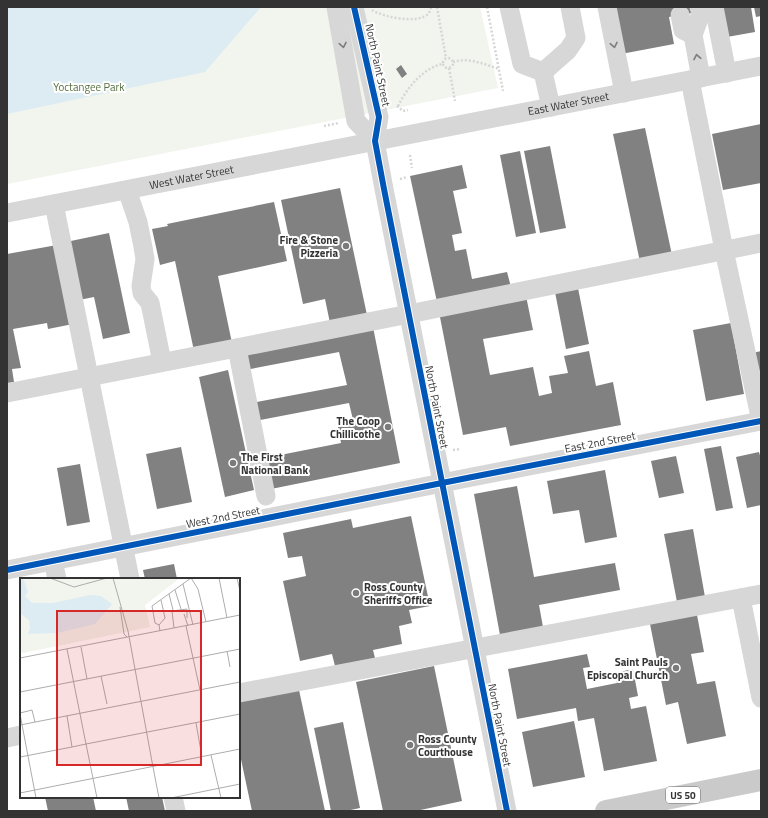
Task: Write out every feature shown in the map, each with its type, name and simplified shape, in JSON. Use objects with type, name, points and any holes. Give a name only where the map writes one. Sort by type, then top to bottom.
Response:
[{"type":"main road","name":"US 50","points":[[606,811],[761,780]]},
{"type":"street","points":[[336,7],[356,121],[375,141]]},
{"type":"street","name":"North Paint Street","points":[[354,7],[379,117],[375,141],[507,811]]},
{"type":"street","points":[[509,7],[522,64],[543,72]]},
{"type":"street","points":[[543,72],[568,50],[576,38],[570,7]]},
{"type":"street","points":[[607,7],[624,93]]},
{"type":"street","points":[[699,7],[700,13],[693,36],[696,79],[724,250],[761,421]]},
{"type":"street","points":[[714,7],[727,73]]},
{"type":"street","points":[[680,15],[683,30],[693,36]]},
{"type":"street","name":"East Water Street","points":[[375,141],[761,66]]},
{"type":"street","points":[[543,72],[551,107]]},
{"type":"street","name":"West Water Street","points":[[7,213],[375,141]]},
{"type":"street","points":[[127,190],[138,222],[145,259],[141,286],[142,293],[150,303],[162,362]]},
{"type":"street","points":[[54,204],[130,578]]},
{"type":"street","points":[[7,393],[761,243]]},
{"type":"street","points":[[237,348],[266,496]]},
{"type":"street","name":"East 2nd Street","points":[[442,482],[761,421]]},
{"type":"street","name":"West 2nd Street","points":[[7,570],[55,570],[124,547],[442,482]]},
{"type":"street","points":[[240,693],[761,594]]},
{"type":"street","points":[[740,598],[761,698]]},
{"type":"street","points":[[7,738],[20,735]]},
{"type":"street","points":[[173,798],[176,811]]},
{"type":"path","points":[[369,7],[383,16],[402,19],[423,16],[429,13],[431,7]]},
{"type":"path","points":[[436,7],[446,58]]},
{"type":"path","points":[[487,7],[503,91]]},
{"type":"path","points":[[446,58],[453,62],[464,60],[499,69]]},
{"type":"path","points":[[398,106],[410,88],[424,73],[432,67],[442,64],[443,60],[446,58]]},
{"type":"path","points":[[453,62],[452,66],[449,68],[455,101]]},
{"type":"path","points":[[442,64],[444,67],[449,68]]},
{"type":"path","points":[[403,111],[404,117]]},
{"type":"path","points":[[324,126],[339,123],[339,119]]},
{"type":"path","points":[[410,155],[412,168]]},
{"type":"path","points":[[400,179],[407,177]]},
{"type":"path","points":[[453,450],[461,449]]},
{"type":"green space","name":"Yoctangee Park","points":[[7,7],[480,7],[498,88],[7,184]]},
{"type":"shaded area","points":[[7,7],[261,7],[205,72],[7,114]]},
{"type":"building","points":[[611,7],[691,7],[692,13],[669,17],[674,44],[621,54]]},
{"type":"building","points":[[721,7],[751,7],[755,32],[727,37]]},
{"type":"building","points":[[754,7],[761,7],[761,16],[756,17]]},
{"type":"building","points":[[401,65],[407,74],[402,78],[396,69]]},
{"type":"building","points":[[761,124],[761,183],[723,190],[712,134]]},
{"type":"building","points":[[645,128],[672,255],[640,262],[613,134]]},
{"type":"building","points":[[550,146],[566,228],[540,233],[524,151]]},
{"type":"building","points":[[520,151],[536,233],[516,237],[500,155]]},
{"type":"building","points":[[462,165],[467,188],[453,191],[462,233],[452,235],[455,251],[466,249],[472,279],[507,272],[511,287],[437,302],[410,176]]},
{"type":"building","points":[[340,188],[367,315],[330,323],[325,299],[303,304],[281,200]]},
{"type":"building","points":[[274,202],[287,261],[218,276],[232,343],[194,351],[175,261],[160,265],[152,229],[168,226],[167,224]]},
{"type":"building","points":[[109,233],[130,333],[103,339],[94,297],[79,300],[66,242]]},
{"type":"building","points":[[57,245],[73,324],[48,329],[47,323],[13,329],[21,368],[12,369],[14,382],[7,383],[7,254]]},
{"type":"building","points":[[578,288],[589,344],[566,349],[555,292]]},
{"type":"building","points":[[526,296],[533,330],[483,339],[490,375],[533,367],[539,396],[552,393],[549,376],[568,373],[564,356],[589,351],[596,386],[613,382],[621,425],[510,446],[506,427],[463,435],[439,312]]},
{"type":"building","points":[[731,323],[744,394],[706,401],[693,330]]},
{"type":"building","points":[[373,327],[400,463],[271,489],[265,458],[341,443],[338,427],[354,424],[349,403],[255,421],[252,403],[347,385],[339,352],[245,370],[242,353]]},
{"type":"building","points":[[761,351],[761,386],[753,353]]},
{"type":"building","points":[[228,370],[254,490],[225,497],[199,377]]},
{"type":"building","points":[[721,446],[733,508],[716,511],[704,449]]},
{"type":"building","points":[[181,447],[192,502],[157,509],[146,454]]},
{"type":"building","points":[[759,452],[761,459],[761,505],[747,508],[736,457]]},
{"type":"building","points":[[676,456],[684,493],[659,498],[651,461]]},
{"type":"building","points":[[80,464],[90,522],[67,526],[57,468]]},
{"type":"building","points":[[605,470],[617,537],[585,543],[579,510],[553,514],[547,481]]},
{"type":"building","points":[[517,486],[534,577],[615,563],[620,590],[539,605],[543,627],[500,635],[474,494]]},
{"type":"building","name":"Ross County Sheriffs Office","points":[[411,516],[430,606],[409,610],[412,623],[399,626],[402,644],[373,650],[375,658],[335,666],[332,654],[300,661],[283,581],[306,576],[302,556],[288,558],[283,533],[351,519],[353,528]]},
{"type":"building","points":[[693,529],[705,597],[677,602],[664,534]]},
{"type":"building","points":[[174,564],[177,578],[145,578],[143,570]]},
{"type":"building","name":"Saint Pauls Episcopal Church","points":[[697,615],[704,652],[691,654],[697,684],[715,681],[726,736],[687,744],[678,702],[666,705],[650,624]]},
{"type":"building","points":[[587,654],[590,667],[583,668],[587,689],[617,683],[615,673],[633,669],[638,696],[629,698],[631,709],[646,706],[657,761],[604,771],[594,718],[578,721],[576,708],[517,719],[508,669]]},
{"type":"building","points":[[434,666],[462,801],[416,811],[383,811],[356,682]]},
{"type":"building","points":[[299,690],[325,811],[252,811],[240,755],[240,702]]},
{"type":"building","points":[[574,721],[585,777],[533,787],[522,732]]},
{"type":"building","points":[[343,722],[360,808],[346,811],[331,811],[314,728]]},
{"type":"building","points":[[45,798],[93,798],[96,811],[48,811]]},
{"type":"building","points":[[126,798],[162,798],[165,811],[129,811]]},
{"type":"cycle path","points":[[354,7],[379,117],[375,141],[384,189],[507,811]]},
{"type":"cycle path","points":[[7,570],[761,421]]},
{"type":"place","name":"Fire & Stone Pizzeria","points":[[346,246]]},
{"type":"place","name":"The Coop Chillicothe","points":[[388,427]]},
{"type":"place","name":"The First National Bank","points":[[233,463]]},
{"type":"place","name":"Ross County Sheriffs Office","points":[[356,593]]},
{"type":"place","name":"Saint Pauls Episcopal Church","points":[[676,668]]},
{"type":"place","name":"Ross County Courthouse","points":[[410,745]]}]
